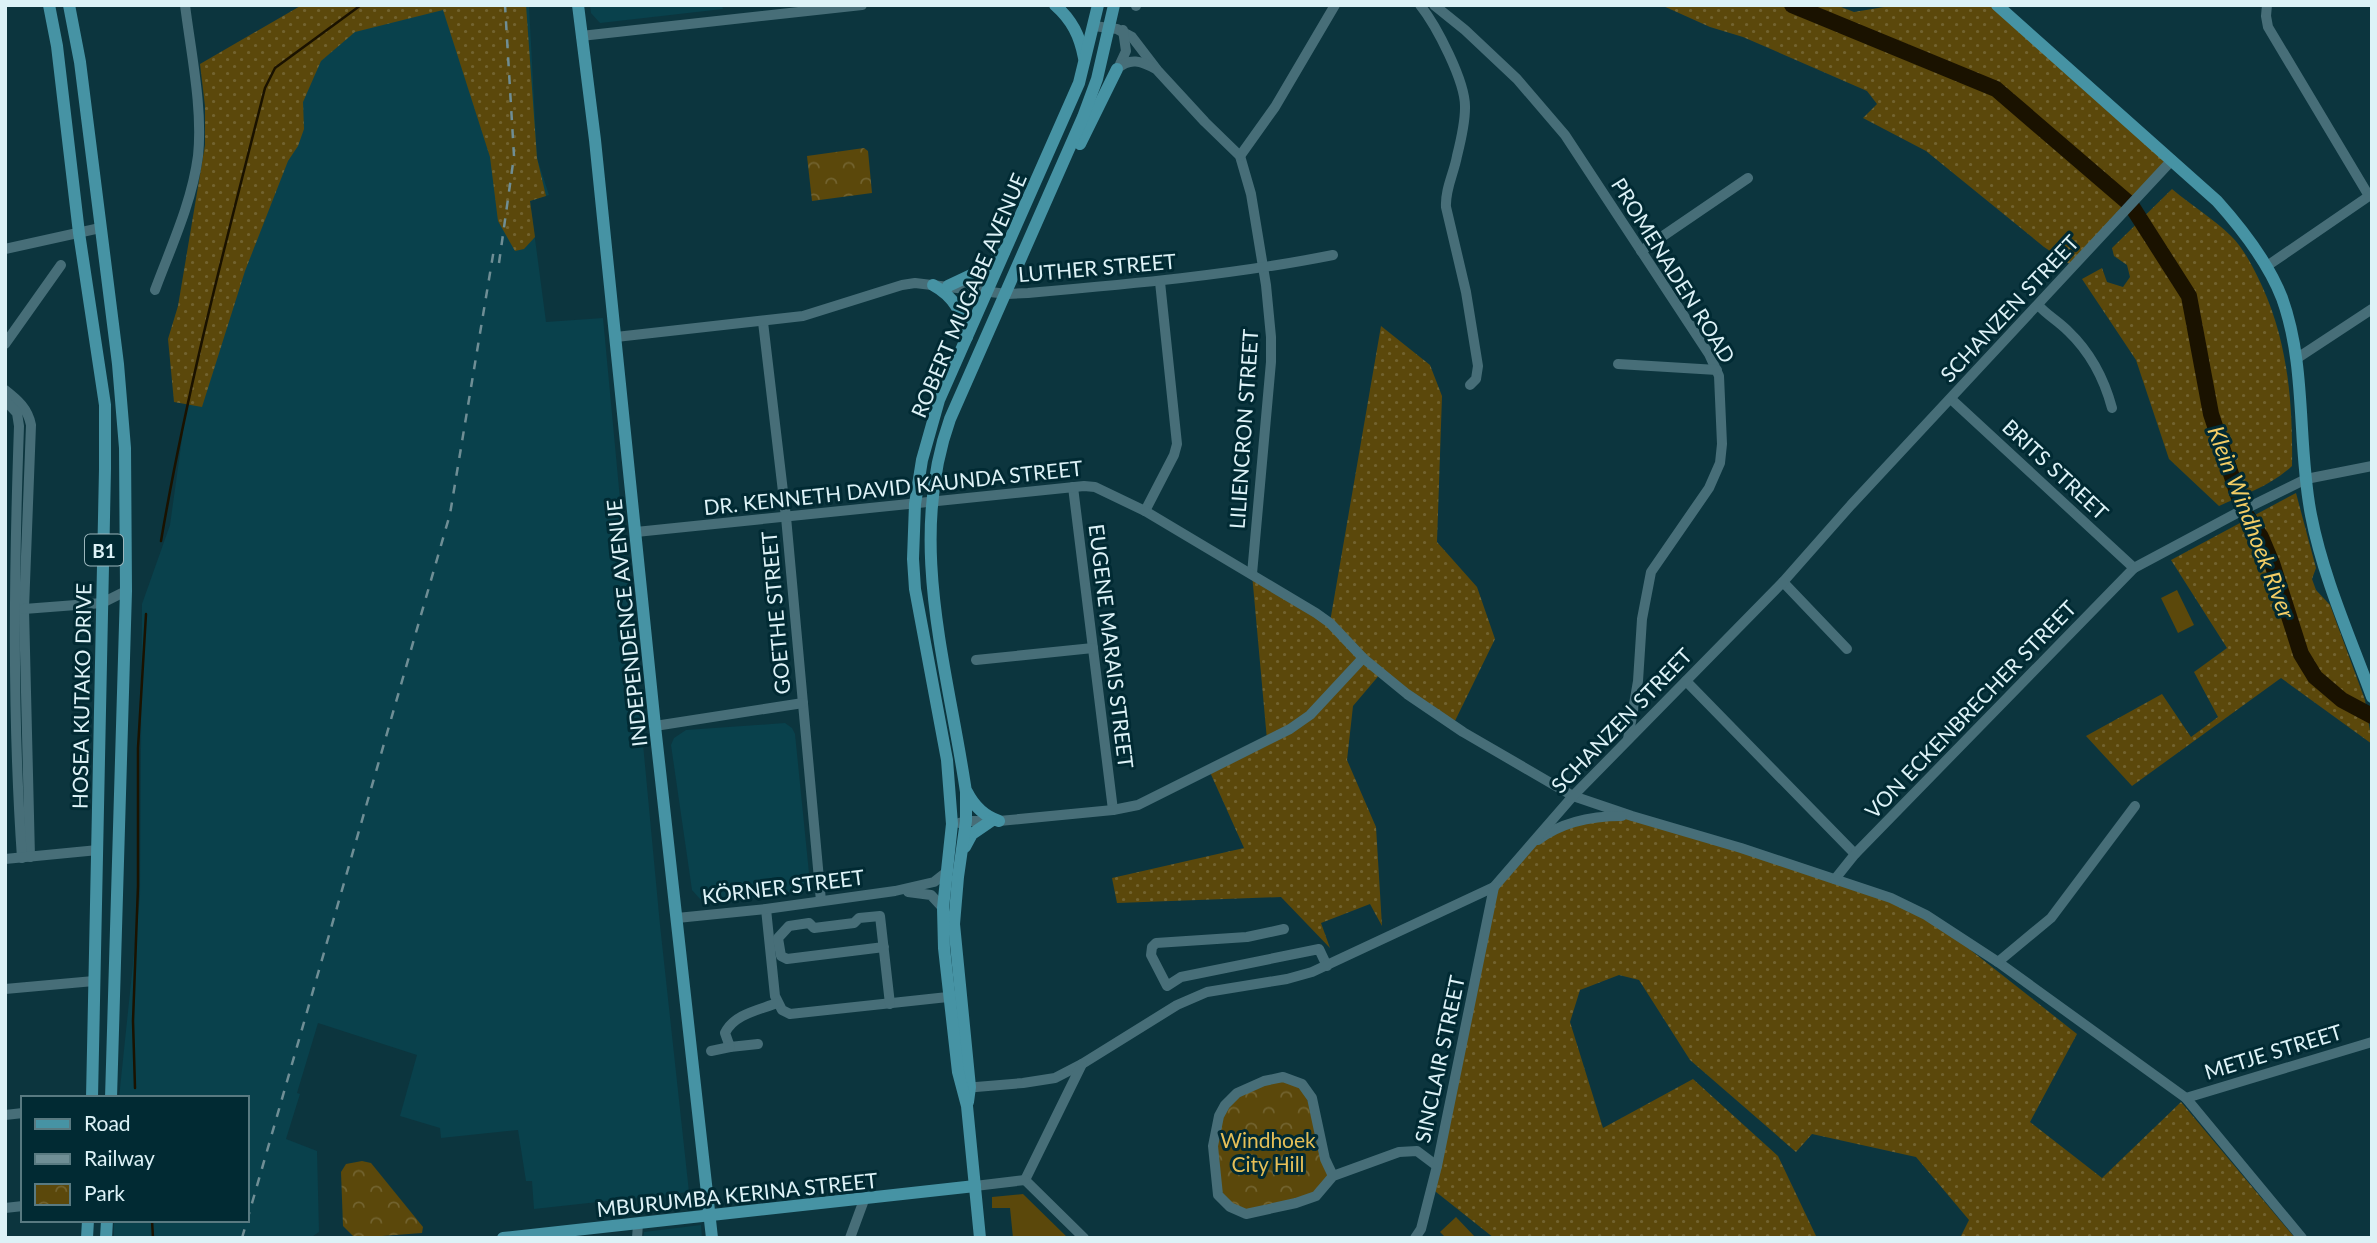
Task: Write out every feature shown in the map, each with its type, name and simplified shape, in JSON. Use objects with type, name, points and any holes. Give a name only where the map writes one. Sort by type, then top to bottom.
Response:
[{"type":"main road","name":"HOSEA KUTAKO DRIVE","points":[[49,5],[57,46],[79,233],[105,405],[92,1096]]},
{"type":"main road","name":"HOSEA KUTAKO DRIVE","points":[[69,5],[80,62],[123,403],[126,591],[111,1096]]},
{"type":"main road","name":"INDEPENDENCE AVENUE","points":[[578,5],[712,1238]]},
{"type":"main road","points":[[1055,5],[1068,18],[1078,34],[1085,65]]},
{"type":"main road","name":"ROBERT MUGABE AVENUE","points":[[980,1238],[966,1088],[954,997],[944,948],[943,908],[951,839],[947,760],[915,589],[915,504],[922,460],[939,400],[1064,123],[1085,65],[1098,5]]},
{"type":"main road","name":"ROBERT MUGABE AVENUE","points":[[954,997],[954,924],[967,792],[933,602],[931,502],[942,441],[950,419],[1083,117],[1097,79],[1114,5]]},
{"type":"main road","points":[[1997,5],[2225,209],[2267,266],[2281,298],[2296,359],[2306,479],[2316,539],[2372,697]]},
{"type":"main road","points":[[1032,229],[1044,219],[1117,69]]},
{"type":"main road","points":[[948,286],[982,270],[1007,249]]},
{"type":"main road","points":[[933,285],[958,307],[967,337]]},
{"type":"main road","points":[[963,853],[968,839],[995,821],[982,812],[967,792]]},
{"type":"main road","name":"MBURUMBA KERINA STREET","points":[[503,1238],[975,1186]]},
{"type":"street","points":[[155,290],[182,221],[198,155],[198,118],[185,5]]},
{"type":"street","points":[[581,36],[862,5]]},
{"type":"street","points":[[1240,156],[1275,107],[1335,5]]},
{"type":"street","points":[[1420,5],[1441,39],[1465,99],[1463,128],[1454,173],[1445,196],[1466,292],[1478,366],[1476,379],[1470,385]]},
{"type":"street","name":"PROMENADEN ROAD","points":[[1434,5],[1517,79],[1565,135],[1717,369],[1722,423],[1720,463],[1709,488],[1651,572],[1642,619],[1637,681],[1628,738]]},
{"type":"street","points":[[2267,5],[2268,27],[2370,195],[2267,266]]},
{"type":"street","points":[[1094,26],[1123,30],[1126,51],[1117,69]]},
{"type":"street","name":"LILIENCRON STREET","points":[[1123,30],[1205,122],[1240,156],[1251,194],[1270,318],[1271,362],[1252,574]]},
{"type":"street","points":[[1117,69],[1124,62],[1138,61],[1158,71]]},
{"type":"street","name":"SCHANZEN STREET","points":[[966,1088],[1055,1078],[1177,1005],[1207,992],[1287,979],[1327,966],[1494,887],[1573,796],[1783,582],[1851,505],[2172,160]]},
{"type":"street","points":[[1642,251],[1748,178]]},
{"type":"street","points":[[5,249],[100,228]]},
{"type":"street","name":"LUTHER STREET","points":[[616,337],[803,316],[902,285],[948,286],[1007,294],[1160,282],[1264,269],[1333,255]]},
{"type":"street","points":[[5,344],[61,265]]},
{"type":"street","points":[[1145,512],[1177,444],[1160,282]]},
{"type":"street","points":[[2038,304],[2067,331],[2091,360],[2106,386],[2112,408]]},
{"type":"street","points":[[2296,359],[2372,309]]},
{"type":"street","name":"GOETHE STREET","points":[[763,322],[786,517],[821,901]]},
{"type":"street","points":[[1618,364],[1717,369]]},
{"type":"street","points":[[5,390],[22,405],[30,425],[14,609]]},
{"type":"street","name":"BRITS STREET","points":[[1951,398],[2134,568]]},
{"type":"street","points":[[5,400],[17,413],[19,426],[14,609],[18,798],[26,858]]},
{"type":"street","points":[[2306,479],[2372,466]]},
{"type":"street","name":"VON ECKENBRECHER STREET","points":[[1835,879],[1855,854],[2134,568],[2306,479]]},
{"type":"street","name":"EUGENE MARAIS STREET","points":[[1073,487],[1113,810]]},
{"type":"street","name":"DR. KENNETH DAVID KAUNDA STREET","points":[[636,532],[1094,487],[1145,512],[1330,623],[1363,659],[1407,694],[1459,729],[1573,796],[1741,848],[1908,906],[1998,962],[2186,1098],[2302,1238]]},
{"type":"street","points":[[1783,582],[1847,649]]},
{"type":"street","points":[[14,609],[102,603],[126,591]]},
{"type":"street","points":[[976,660],[1093,648]]},
{"type":"street","points":[[951,839],[955,829],[966,821],[995,821],[1113,810],[1151,799],[1290,729],[1310,715],[1363,659]]},
{"type":"street","name":"PROMENADEN ROAD","points":[[1637,681],[1640,701],[1651,715]]},
{"type":"street","points":[[1686,681],[1855,854]]},
{"type":"street","points":[[655,726],[803,703]]},
{"type":"street","points":[[1998,962],[2051,918],[2135,806]]},
{"type":"street","points":[[1523,851],[1543,836],[1576,821],[1599,816],[1632,816]]},
{"type":"street","points":[[5,859],[98,850]]},
{"type":"street","name":"KÖRNER STREET","points":[[677,918],[895,891],[934,882],[948,871]]},
{"type":"street","name":"SINCLAIR STREET","points":[[1415,1238],[1421,1228],[1437,1166],[1494,887]]},
{"type":"street","name":"KÖRNER STREET","points":[[895,891],[932,895],[943,908]]},
{"type":"street","points":[[766,909],[779,1006],[790,1014],[954,997]]},
{"type":"street","points":[[884,947],[787,959],[781,956],[778,939],[789,926],[809,923],[814,928],[854,923],[859,918],[877,915],[881,919],[884,947],[890,1004]]},
{"type":"street","points":[[1177,1005],[1151,955],[1153,944],[1247,937],[1283,929]]},
{"type":"street","points":[[1167,986],[1181,977],[1320,949],[1327,966]]},
{"type":"street","points":[[5,989],[94,981]]},
{"type":"street","points":[[730,1047],[725,1033],[729,1026],[743,1016],[779,1006]]},
{"type":"street","name":"METJE STREET","points":[[2186,1098],[2372,1042]]},
{"type":"street","points":[[711,1051],[758,1044]]},
{"type":"street","points":[[1025,1180],[1082,1064]]},
{"type":"street","points":[[1333,1176],[1325,1158],[1312,1098],[1302,1084],[1283,1077],[1265,1081],[1237,1093],[1225,1105],[1219,1116],[1213,1146],[1218,1195],[1230,1207],[1246,1214],[1316,1196],[1333,1176],[1399,1152],[1417,1151],[1437,1166]]},
{"type":"street","points":[[975,1186],[1025,1180]]},
{"type":"street","points":[[1025,1180],[1084,1238]]},
{"type":"street","points":[[850,1238],[864,1199]]},
{"type":"street","points":[[637,1238],[638,1224]]},
{"type":"shaded area","points":[[358,5],[529,5],[537,158],[549,195],[530,201],[546,322],[603,318],[660,925],[689,1192],[534,1209],[532,1181],[526,1181],[518,1130],[441,1138],[440,1128],[400,1116],[417,1055],[318,1023],[286,1139],[317,1151],[319,1232],[310,1238],[114,1238],[114,1222],[248,1222],[248,1096],[119,1096],[140,896],[142,604],[170,525],[200,309],[273,74]]},
{"type":"shaded area","points":[[590,5],[722,5],[723,9],[600,23],[591,13]]},
{"type":"shaded area","points":[[785,723],[795,734],[809,873],[807,879],[801,888],[791,893],[710,903],[700,899],[692,890],[671,745],[674,738],[686,730]]},
{"type":"shaded area","points":[[701,1225],[702,1238],[643,1238],[644,1232]]},
{"type":"green space","points":[[302,5],[526,5],[537,158],[546,196],[530,201],[535,237],[524,249],[515,251],[498,221],[490,157],[443,10],[355,32],[321,61],[303,102],[304,129],[298,146],[288,161],[245,271],[202,407],[174,402],[168,339],[178,306],[205,145],[205,106],[200,64]]},
{"type":"green space","points":[[1661,5],[1836,5],[1854,12],[1896,5],[1996,5],[2172,160],[2074,267],[2044,247],[1926,151],[1863,118],[1877,104],[1867,91]]},
{"type":"green space","points":[[864,148],[868,151],[872,193],[812,201],[807,156]]},
{"type":"green space","points":[[2172,189],[2224,230],[2245,253],[2271,308],[2287,374],[2292,466],[2267,484],[2219,506],[2169,459],[2136,360],[2082,279],[2102,268],[2107,282],[2123,287],[2130,277],[2127,265],[2114,256],[2112,248]]},
{"type":"green space","points":[[1381,326],[1430,365],[1442,396],[1437,542],[1477,587],[1495,639],[1453,725],[1381,673],[1353,706],[1347,760],[1376,827],[1382,926],[1370,904],[1321,923],[1330,948],[1281,897],[1117,903],[1112,878],[1244,848],[1209,770],[1267,740],[1252,574],[1330,622]]},
{"type":"green space","points":[[2296,493],[2316,568],[2312,579],[2316,590],[2330,605],[2365,700],[2372,744],[2281,678],[2132,786],[2086,736],[2162,694],[2191,737],[2218,717],[2194,672],[2227,648],[2171,560]]},
{"type":"green space","points":[[2177,590],[2194,625],[2178,633],[2161,598]]},
{"type":"green space","points":[[1632,816],[1741,848],[1926,915],[2077,1034],[2030,1122],[2102,1178],[2181,1102],[2295,1238],[1960,1238],[1969,1220],[1916,1157],[1812,1134],[1796,1152],[1690,1060],[1639,980],[1619,975],[1580,990],[1570,1022],[1603,1128],[1693,1079],[1778,1156],[1817,1238],[1494,1238],[1431,1188],[1494,887],[1523,851],[1575,821]]},
{"type":"green space","name":"Windhoek City Hill","points":[[1283,1077],[1302,1084],[1333,1176],[1316,1196],[1246,1214],[1230,1207],[1216,1180],[1216,1130],[1237,1093]]},
{"type":"green space","points":[[362,1161],[371,1163],[423,1227],[422,1233],[355,1238],[343,1226],[341,1172],[346,1164]]},
{"type":"green space","points":[[1023,1194],[1068,1238],[1013,1238],[1010,1208],[992,1208],[992,1197]]},
{"type":"green space","points":[[1456,1217],[1476,1238],[1446,1238],[1440,1232]]},
{"type":"waterway","points":[[161,541],[195,370],[265,88],[275,68],[361,5]]},
{"type":"waterway","name":"Klein Windhoek River","points":[[1792,5],[1996,89],[2131,205],[2189,296],[2211,414],[2243,510],[2261,537],[2272,563],[2301,654],[2315,677],[2342,700],[2372,716]]},
{"type":"waterway","points":[[135,1088],[133,1021],[138,886],[138,748],[146,614]]},
{"type":"waterway","points":[[152,1222],[153,1238]]},
{"type":"railway","points":[[499,263],[514,156],[505,5]]},
{"type":"railway","points":[[248,1217],[450,514],[494,249]]},
{"type":"railway","points":[[242,1238],[247,1222]]}]
